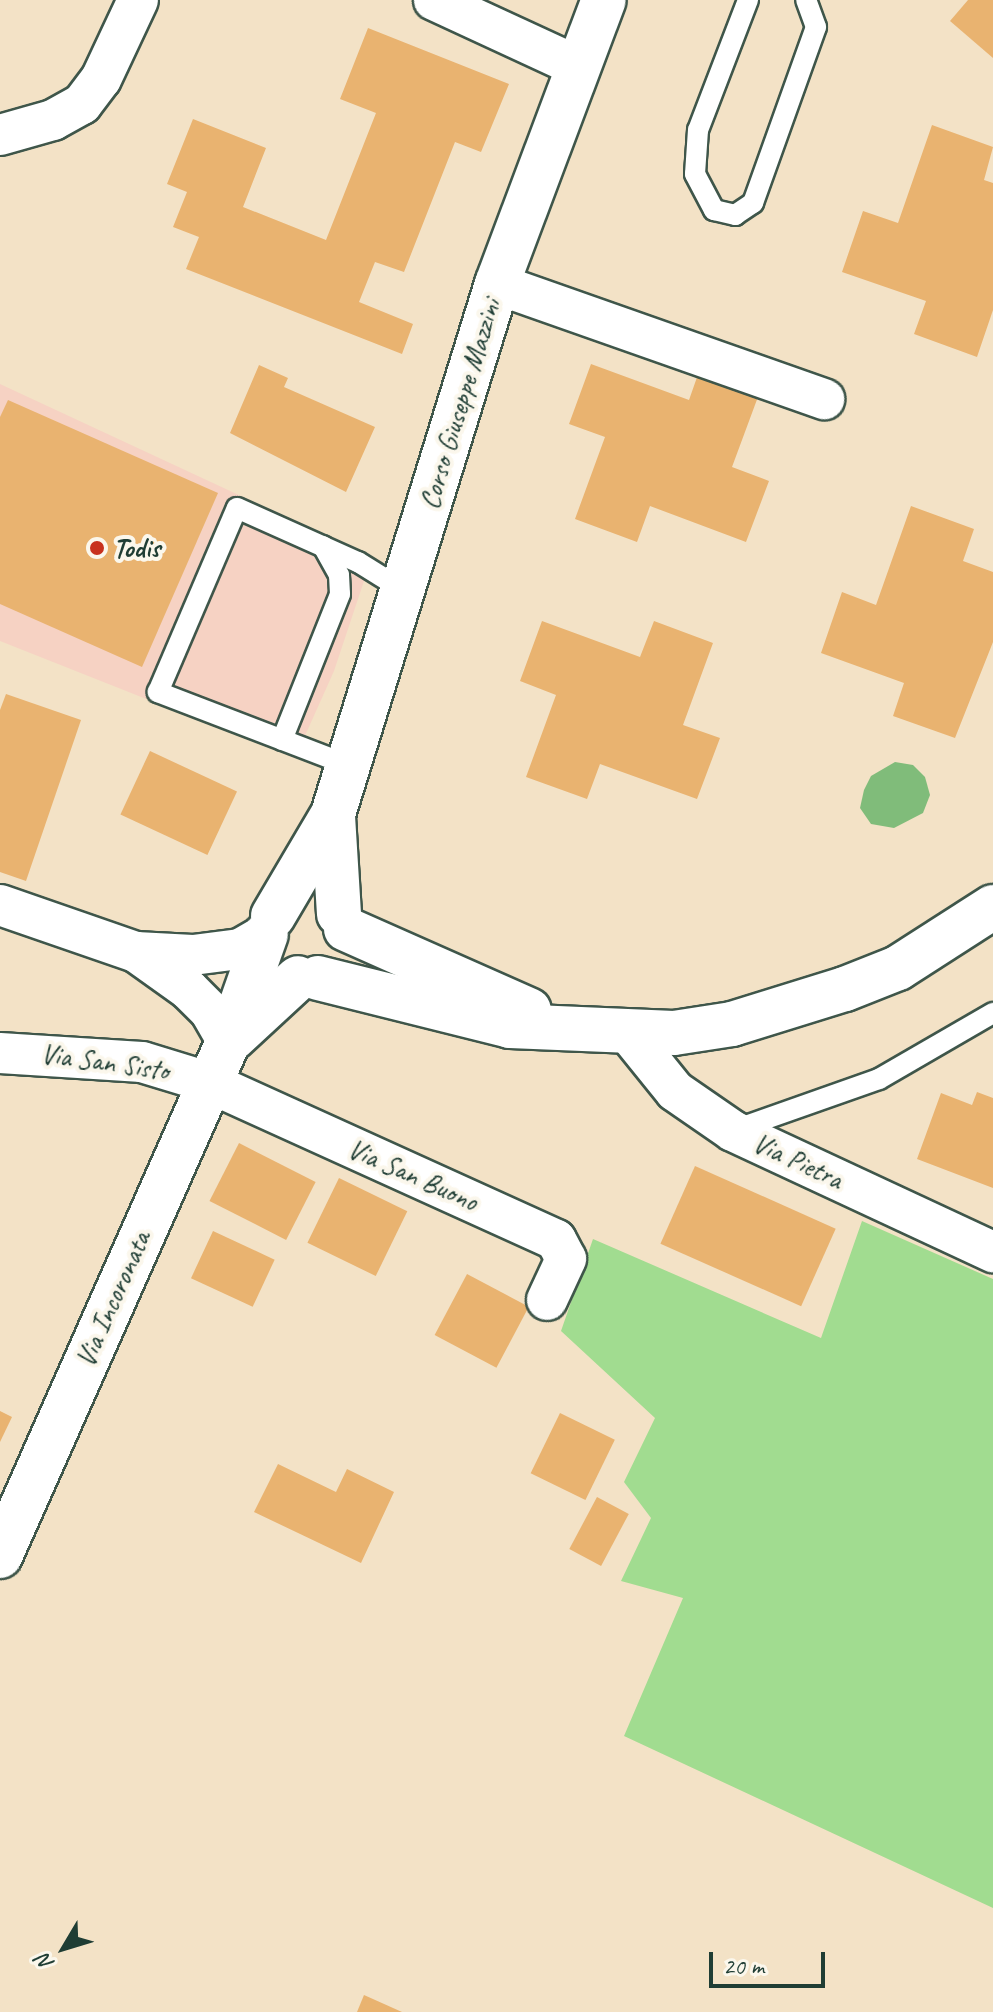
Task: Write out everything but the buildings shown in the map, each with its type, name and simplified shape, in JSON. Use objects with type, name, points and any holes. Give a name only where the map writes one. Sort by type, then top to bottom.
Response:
[{"type":"main road","name":"Corso Giuseppe Mazzini","points":[[270,925],[333,814],[497,284],[604,0]]},
{"type":"main road","name":"Corso Giuseppe Mazzini","points":[[333,814],[342,921]]},
{"type":"main road","points":[[619,1034],[454,980],[342,921],[318,899],[305,898],[270,925],[270,957],[308,978],[510,1026],[619,1034],[732,1024],[845,989],[898,968],[993,907]]},
{"type":"main road","points":[[308,978],[339,964],[342,921]]},
{"type":"main road","name":"Via Incoronata","points":[[0,1556],[228,1042],[270,925]]},
{"type":"main road","name":"Via Incoronata","points":[[228,1042],[308,978]]},
{"type":"street","points":[[0,135],[53,120],[82,104],[101,79],[138,0]]},
{"type":"street","points":[[434,0],[577,66]]},
{"type":"street","points":[[497,284],[824,399]]},
{"type":"street","points":[[0,905],[136,952],[193,955],[229,951],[270,925]]},
{"type":"street","points":[[136,952],[189,990],[210,1011],[228,1042]]},
{"type":"street","name":"Via Pietra","points":[[619,1034],[675,1091],[733,1131],[993,1252]]},
{"type":"street","name":"Via San Sisto","points":[[0,1053],[142,1062],[208,1082]]},
{"type":"street","name":"Via San Buono","points":[[208,1082],[556,1240],[566,1259],[547,1300]]},
{"type":"lane","points":[[748,0],[698,130],[695,174],[714,210],[735,215],[753,203],[816,27],[806,0]]},
{"type":"lane","points":[[348,765],[158,692],[237,508],[323,546],[403,590]]},
{"type":"lane","points":[[282,740],[340,594],[339,575],[323,546]]},
{"type":"lane","points":[[733,1131],[879,1079],[993,1013]]},
{"type":"shaded area","points":[[0,384],[372,557],[334,671],[295,758],[0,641]]},
{"type":"green space","points":[[895,762],[913,765],[925,777],[930,795],[923,813],[894,828],[871,824],[860,808],[864,790],[871,776]]},
{"type":"green space","points":[[862,1221],[993,1279],[993,1908],[624,1736],[683,1598],[621,1581],[651,1518],[624,1482],[655,1418],[561,1331],[593,1239],[821,1338]]},
{"type":"place","name":"Todis","points":[[97,548]]}]
